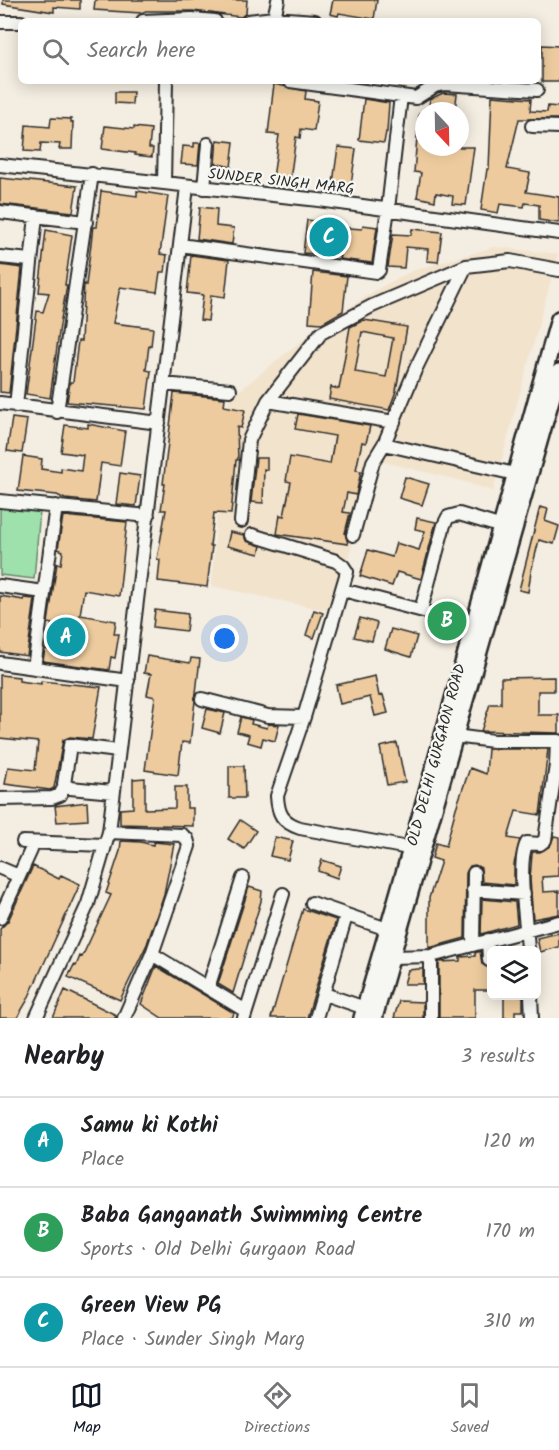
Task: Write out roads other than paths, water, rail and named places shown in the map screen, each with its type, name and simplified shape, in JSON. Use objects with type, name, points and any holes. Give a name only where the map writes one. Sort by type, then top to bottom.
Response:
[{"type":"main road","name":"OLD DELHI GURGAON ROAD","points":[[367,1015],[392,957],[448,735],[507,528],[515,474],[559,319]]},
{"type":"main road","name":"OLD DELHI GURGAON ROAD","points":[[448,735],[473,624],[559,372]]},
{"type":"main road","name":"OLD DELHI GURGAON ROAD","points":[[367,1015],[387,929],[418,850]]},
{"type":"street","points":[[274,18],[278,0]]},
{"type":"street","points":[[0,22],[18,22]]},
{"type":"street","points":[[164,183],[166,84]]},
{"type":"street","points":[[312,84],[416,98],[435,86],[444,84],[537,90]]},
{"type":"street","points":[[180,245],[376,272],[379,270],[401,96]]},
{"type":"street","points":[[532,126],[559,127]]},
{"type":"street","points":[[204,188],[208,144]]},
{"type":"street","name":"SUNDER SINGH MARG","points":[[0,165],[388,209],[559,232]]},
{"type":"street","points":[[57,412],[92,174]]},
{"type":"street","points":[[36,1018],[88,904],[109,831],[188,187]]},
{"type":"street","points":[[0,212],[86,222]]},
{"type":"street","points":[[16,406],[36,216]]},
{"type":"street","points":[[0,256],[30,260]]},
{"type":"street","points":[[241,521],[249,440],[254,427],[268,401],[321,333],[372,306],[466,266],[510,261],[559,270]]},
{"type":"street","points":[[353,535],[373,462],[384,444],[416,368],[466,266]]},
{"type":"street","points":[[163,384],[230,390]]},
{"type":"street","points":[[268,401],[394,422]]},
{"type":"street","points":[[0,403],[57,412],[159,423]]},
{"type":"street","points":[[384,444],[515,474]]},
{"type":"street","points":[[0,501],[148,516]]},
{"type":"street","points":[[34,668],[56,506]]},
{"type":"street","points":[[421,610],[448,517],[459,514],[507,528]]},
{"type":"street","points":[[252,535],[336,561],[347,572],[304,717],[277,796],[280,817],[286,823],[300,828],[418,850]]},
{"type":"street","points":[[0,586],[44,592]]},
{"type":"street","points":[[343,590],[473,624]]},
{"type":"street","points":[[0,663],[128,681]]},
{"type":"street","points":[[202,699],[268,716],[304,717]]},
{"type":"street","points":[[448,735],[493,741],[558,741],[545,840],[540,844],[530,842],[526,844],[523,863],[528,946]]},
{"type":"street","points":[[0,799],[52,798],[60,795],[65,786],[70,745],[118,751]]},
{"type":"street","points":[[65,786],[113,792]]},
{"type":"street","points":[[109,831],[182,835],[187,839],[189,846],[129,1016]]},
{"type":"street","points":[[0,918],[19,876],[27,846],[105,845]]},
{"type":"street","points":[[0,868],[19,876]]},
{"type":"street","points":[[473,945],[474,873]]},
{"type":"street","points":[[208,988],[243,878]]},
{"type":"street","points":[[473,890],[524,894]]},
{"type":"street","points":[[152,954],[245,1014],[283,894]]},
{"type":"street","points":[[312,903],[387,929]]},
{"type":"street","points":[[316,1018],[346,916]]},
{"type":"street","points":[[392,957],[431,956],[559,922]]},
{"type":"street","points":[[488,940],[488,946]]},
{"type":"street","points":[[431,956],[431,1018]]},
{"type":"street","points":[[324,994],[367,1015]]},
{"type":"street","points":[[531,1000],[532,1018]]},
{"type":"place","name":"Green View PG","points":[[329,237]]},
{"type":"place","name":"Baba Ganganath Swimming Centre","points":[[447,621]]},
{"type":"place","name":"Samu ki Kothi","points":[[66,637]]}]
